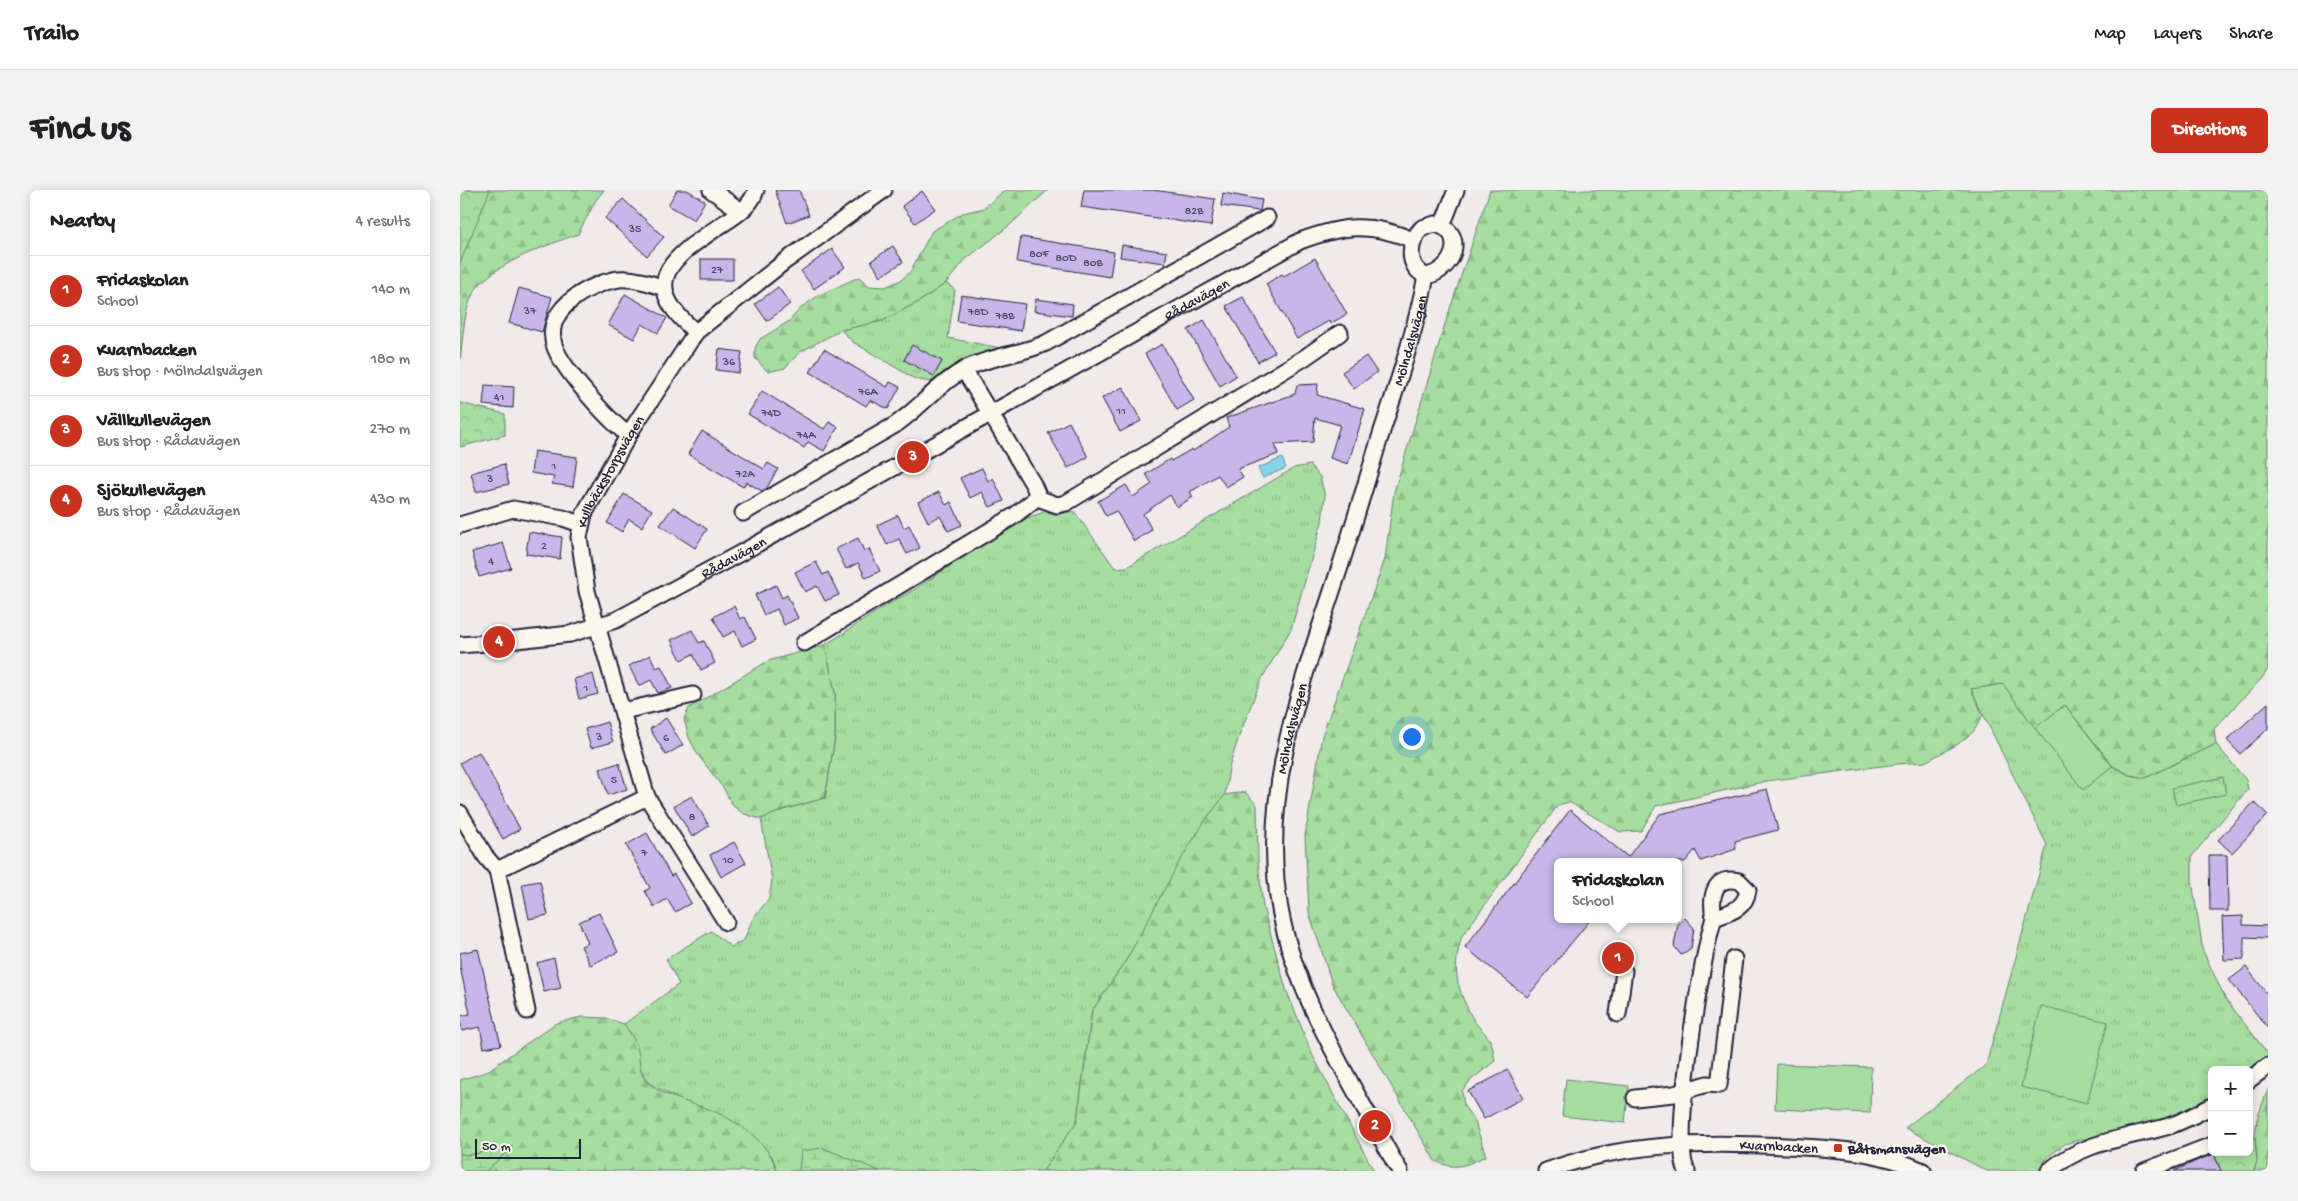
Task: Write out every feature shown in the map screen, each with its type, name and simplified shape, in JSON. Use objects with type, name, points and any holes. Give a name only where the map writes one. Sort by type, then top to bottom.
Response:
[{"type":"street","points":[[711,190],[741,211]]},
{"type":"street","points":[[696,332],[678,315],[668,301],[664,288],[668,268],[676,259],[741,211],[751,202],[756,190]]},
{"type":"street","name":"Kullbäckstorpsvägen","points":[[726,922],[647,797],[623,711],[596,626],[581,554],[580,524],[628,435],[696,332],[784,262],[884,190]]},
{"type":"street","points":[[1442,226],[1456,190]]},
{"type":"street","points":[[743,512],[895,426],[911,414],[944,382],[964,370],[983,360],[1031,349],[1046,343],[1267,218]]},
{"type":"street","name":"Rådavägen","points":[[460,645],[570,634],[616,620],[1300,241],[1331,231],[1364,226],[1382,228],[1413,240]]},
{"type":"street","points":[[1426,226],[1442,226],[1450,232],[1454,252],[1443,269],[1426,276],[1418,271],[1414,265],[1411,252],[1413,240],[1418,232],[1426,226]]},
{"type":"street","name":"Mölndalsvägen","points":[[1400,1171],[1328,1040],[1307,998],[1293,959],[1280,910],[1276,880],[1275,814],[1280,773],[1297,699],[1391,403],[1416,318],[1426,276]]},
{"type":"street","points":[[628,435],[599,407],[561,359],[553,342],[552,328],[558,314],[565,307],[582,293],[601,284],[618,279],[634,279],[664,288]]},
{"type":"street","points":[[1035,497],[1057,504],[1066,503],[1304,358],[1340,333]]},
{"type":"street","points":[[804,643],[1014,516],[1035,497],[1037,493],[1033,484],[964,370]]},
{"type":"street","points":[[460,525],[513,509],[563,518],[580,524]]},
{"type":"street","points":[[623,711],[693,695]]},
{"type":"street","points":[[497,870],[647,797]]},
{"type":"street","points":[[460,813],[486,857],[497,870],[527,1011]]},
{"type":"street","points":[[1687,1171],[1684,1167],[1682,1143],[1686,1090],[1694,1023],[1709,934],[1714,918]]},
{"type":"street","points":[[1635,1098],[1674,1094],[1707,1084],[1719,1084],[1734,959]]},
{"type":"street","points":[[1618,1014],[1624,971]]},
{"type":"street","points":[[2253,1077],[2268,1066]]},
{"type":"street","points":[[2058,1168],[2070,1155],[2092,1146],[2168,1126],[2208,1108]]},
{"type":"street","name":"Kvarnbacken","points":[[1546,1171],[1587,1158],[1626,1150],[1682,1143],[1838,1148],[1878,1155],[1923,1171]]},
{"type":"street","points":[[2144,1171],[2208,1147]]},
{"type":"green space","points":[[460,190],[604,190],[596,200],[578,234],[520,257],[492,274],[481,284],[473,294],[467,310],[460,361]]},
{"type":"green space","points":[[460,190],[490,190],[460,263]]},
{"type":"green space","points":[[1005,190],[1048,190],[1010,225],[966,259],[946,283],[920,301],[882,321],[841,330],[800,352],[785,368],[768,372],[755,358],[755,348],[760,339],[788,322],[801,308],[819,295],[859,277],[869,286],[885,287],[901,280],[910,272],[932,231],[963,213],[984,208]]},
{"type":"green space","points":[[1490,190],[2268,190],[2268,669],[2263,677],[2214,729],[2216,744],[2145,778],[2130,775],[2113,766],[2065,705],[2035,728],[2003,684],[1971,689],[1983,715],[1974,731],[1958,744],[1925,762],[1767,781],[1656,806],[1641,831],[1620,832],[1569,802],[1558,805],[1462,936],[1457,960],[1457,980],[1463,999],[1474,1021],[1491,1042],[1495,1061],[1471,1080],[1462,1091],[1464,1106],[1475,1122],[1486,1156],[1461,1166],[1449,1166],[1435,1161],[1332,984],[1309,912],[1305,836],[1322,736],[1385,559],[1394,492],[1445,324]]},
{"type":"green space","points":[[946,283],[955,290],[948,338],[1001,348],[973,359],[930,382],[915,379],[853,342],[841,330],[882,321],[920,301]]},
{"type":"green space","points":[[460,403],[505,414],[505,435],[460,447]]},
{"type":"green space","points":[[1310,465],[1320,477],[1325,496],[1322,522],[1291,629],[1261,680],[1239,736],[1229,768],[1225,795],[1206,819],[1127,959],[1092,1011],[1077,1121],[1043,1171],[777,1171],[772,1156],[722,1115],[685,1103],[647,1082],[639,1066],[636,1045],[624,1024],[679,984],[666,959],[711,931],[731,947],[744,940],[753,918],[769,899],[772,880],[761,819],[786,809],[825,798],[835,737],[835,693],[825,645],[1027,518],[1044,512],[1058,514],[1074,511],[1115,568],[1127,567],[1294,468]]},
{"type":"green space","points":[[825,645],[835,693],[835,737],[825,798],[786,809],[761,819],[744,814],[733,806],[724,789],[698,755],[689,738],[684,719],[689,708],[768,661]]},
{"type":"green space","points":[[2003,684],[2083,789],[2112,766],[2129,775],[2145,778],[2216,744],[2246,780],[2248,789],[2192,856],[2192,881],[2203,951],[2225,998],[2268,1054],[2268,1058],[2253,1069],[2253,1066],[2208,1066],[2208,1100],[2181,1116],[2105,1137],[2081,1139],[2065,1144],[2049,1156],[2038,1171],[1987,1171],[1905,1128],[1986,1065],[2047,845],[1971,689]]},
{"type":"green space","points":[[2065,705],[2112,766],[2083,790],[2035,728]]},
{"type":"green space","points":[[2223,777],[2226,794],[2176,805],[2172,788]]},
{"type":"green space","points":[[1245,792],[1257,805],[1258,861],[1263,907],[1286,989],[1312,1054],[1374,1171],[1043,1171],[1077,1121],[1092,1011],[1127,959],[1178,864],[1206,819],[1225,795]]},
{"type":"green space","points":[[2041,1006],[2108,1022],[2087,1103],[2021,1087]]},
{"type":"green space","points":[[581,1017],[606,1018],[624,1024],[636,1044],[642,1075],[648,1083],[675,1098],[722,1115],[740,1126],[763,1145],[774,1162],[777,1171],[486,1171],[512,1147],[469,1155],[460,1154],[460,1080],[486,1072],[556,1023]]},
{"type":"green space","points":[[1777,1064],[1871,1067],[1870,1113],[1775,1109]]},
{"type":"green space","points":[[1566,1079],[1629,1086],[1625,1123],[1562,1116]]},
{"type":"green space","points":[[2268,1089],[2268,1171],[2254,1171],[2256,1127]]},
{"type":"green space","points":[[2255,1138],[2257,1161],[2254,1171],[2221,1171],[2214,1156],[2253,1156],[2253,1139]]},
{"type":"green space","points":[[513,1146],[486,1171],[460,1171],[460,1154],[469,1155]]},
{"type":"green space","points":[[823,1148],[880,1171],[799,1171],[801,1151]]},
{"type":"water","points":[[1282,458],[1286,468],[1263,478],[1258,468]]},
{"type":"building","points":[[677,190],[687,190],[705,201],[694,220],[668,205]]},
{"type":"building","points":[[775,190],[799,190],[809,215],[787,223]]},
{"type":"building","points":[[1084,190],[1153,190],[1215,199],[1211,226],[1081,207]]},
{"type":"building","points":[[922,191],[935,209],[915,223],[902,206]]},
{"type":"building","points":[[1223,193],[1262,200],[1260,211],[1221,206]]},
{"type":"building","points":[[623,199],[664,237],[647,256],[605,218]]},
{"type":"building","points":[[1021,237],[1114,252],[1110,277],[1017,262]]},
{"type":"building","points":[[1122,245],[1167,252],[1165,263],[1120,257]]},
{"type":"building","points":[[893,246],[903,262],[881,276],[871,261]]},
{"type":"building","points":[[832,249],[845,267],[814,289],[801,271]]},
{"type":"building","points":[[1315,258],[1347,314],[1330,324],[1329,321],[1297,339],[1266,284]]},
{"type":"building","points":[[701,259],[733,259],[733,280],[701,280]]},
{"type":"building","points":[[778,287],[790,304],[767,321],[755,304]]},
{"type":"building","points":[[519,288],[552,297],[542,332],[509,323]]},
{"type":"building","points":[[625,294],[667,318],[658,333],[642,324],[634,339],[608,325]]},
{"type":"building","points":[[961,295],[1025,304],[1021,331],[957,321]]},
{"type":"building","points":[[1243,297],[1275,352],[1258,362],[1226,306]]},
{"type":"building","points":[[1036,299],[1073,304],[1072,316],[1034,311]]},
{"type":"building","points":[[1204,320],[1236,376],[1220,386],[1188,330]]},
{"type":"building","points":[[1162,344],[1194,400],[1177,410],[1145,354]]},
{"type":"building","points":[[912,345],[942,361],[934,376],[904,360]]},
{"type":"building","points":[[719,349],[742,352],[739,373],[716,370]]},
{"type":"building","points":[[824,349],[887,387],[890,382],[900,387],[888,409],[870,400],[866,406],[810,372]]},
{"type":"building","points":[[1366,356],[1377,372],[1354,389],[1342,372]]},
{"type":"building","points":[[1318,384],[1317,395],[1365,409],[1348,464],[1330,458],[1340,425],[1315,418],[1313,442],[1275,444],[1278,454],[1238,469],[1243,477],[1226,487],[1218,475],[1190,492],[1193,497],[1177,507],[1170,495],[1143,514],[1152,530],[1134,541],[1116,511],[1106,516],[1098,501],[1126,485],[1133,497],[1152,484],[1146,474],[1170,459],[1171,461],[1192,449],[1193,451],[1229,427],[1226,418],[1295,394],[1297,385]]},
{"type":"building","points":[[485,385],[514,387],[513,408],[483,405]]},
{"type":"building","points":[[1123,387],[1141,421],[1120,432],[1102,398]]},
{"type":"building","points":[[762,391],[824,429],[829,422],[838,427],[824,451],[808,442],[804,448],[748,414]]},
{"type":"building","points":[[1069,422],[1088,457],[1068,468],[1048,433]]},
{"type":"building","points":[[702,431],[764,469],[768,463],[778,469],[766,489],[762,491],[746,482],[743,487],[688,454]]},
{"type":"building","points":[[534,451],[577,457],[573,487],[552,484],[554,477],[531,473]]},
{"type":"building","points":[[504,464],[509,484],[476,492],[471,473]]},
{"type":"building","points":[[982,468],[988,481],[993,478],[1004,501],[990,507],[982,492],[970,498],[960,478]]},
{"type":"building","points":[[939,492],[946,505],[951,502],[962,525],[948,531],[940,516],[928,522],[918,502]]},
{"type":"building","points":[[624,494],[652,510],[642,527],[629,519],[622,532],[607,523]]},
{"type":"building","points":[[673,507],[707,529],[695,548],[660,525]]},
{"type":"building","points":[[898,515],[904,528],[909,525],[920,548],[907,554],[899,539],[887,545],[877,525]]},
{"type":"building","points":[[529,532],[562,537],[560,559],[526,554]]},
{"type":"building","points":[[858,538],[864,551],[869,549],[880,571],[866,578],[858,563],[846,569],[836,549]]},
{"type":"building","points":[[503,543],[511,568],[479,577],[472,552]]},
{"type":"building","points":[[816,562],[823,575],[828,572],[839,595],[825,601],[817,586],[805,592],[795,572]]},
{"type":"building","points":[[776,585],[782,598],[787,595],[798,618],[784,625],[777,609],[764,615],[755,595]]},
{"type":"building","points":[[734,606],[740,619],[745,617],[756,639],[742,646],[735,631],[723,637],[713,617]]},
{"type":"building","points":[[692,630],[699,643],[704,641],[715,663],[701,670],[693,654],[681,660],[671,640]]},
{"type":"building","points":[[650,655],[656,668],[661,666],[672,688],[658,693],[651,680],[639,686],[629,666]]},
{"type":"building","points":[[593,674],[598,694],[579,699],[574,679]]},
{"type":"building","points":[[2268,703],[2268,729],[2240,754],[2227,740]]},
{"type":"building","points":[[666,718],[683,745],[666,755],[650,729]]},
{"type":"building","points":[[607,722],[613,742],[591,748],[585,729]]},
{"type":"building","points":[[479,752],[520,829],[503,839],[460,763]]},
{"type":"building","points":[[619,763],[627,789],[608,795],[600,769]]},
{"type":"building","points":[[1767,789],[1778,830],[1735,841],[1736,849],[1701,861],[1695,850],[1685,862],[1682,862],[1682,858],[1554,858],[1554,923],[1588,923],[1527,997],[1465,947],[1570,810],[1628,857],[1660,814]]},
{"type":"building","points":[[692,796],[709,826],[692,837],[674,806]]},
{"type":"building","points":[[2254,802],[2268,815],[2232,853],[2218,840]]},
{"type":"building","points":[[647,833],[671,876],[674,874],[691,903],[675,912],[667,899],[654,907],[645,891],[650,888],[626,845]]},
{"type":"building","points":[[734,842],[746,863],[721,877],[710,855]]},
{"type":"building","points":[[2209,855],[2227,855],[2228,911],[2210,911]]},
{"type":"building","points":[[540,881],[548,915],[529,919],[522,884]]},
{"type":"building","points":[[599,913],[618,952],[590,965],[581,946],[588,943],[579,922]]},
{"type":"building","points":[[2243,916],[2243,925],[2268,926],[2268,938],[2244,937],[2244,959],[2224,960],[2222,917]]},
{"type":"building","points":[[1685,918],[1694,928],[1691,948],[1681,955],[1674,946],[1678,924],[1682,923]]},
{"type":"building","points":[[478,949],[501,1045],[484,1048],[480,1027],[462,1031],[460,1020],[460,1016],[470,1014],[460,966],[460,953]]},
{"type":"building","points":[[554,958],[561,988],[544,992],[537,963]]},
{"type":"building","points":[[2246,967],[2268,995],[2268,1028],[2229,980]]},
{"type":"building","points":[[1508,1070],[1523,1098],[1484,1119],[1468,1091]]},
{"type":"building","points":[[2209,1156],[2215,1156],[2221,1171],[2174,1171]]},
{"type":"place","name":"Vällkullevägen","points":[[913,457]]},
{"type":"place","name":"Sjökullevägen","points":[[499,642]]},
{"type":"place","name":"Fridaskolan","points":[[1618,958]]},
{"type":"place","name":"Kvarnbacken","points":[[1375,1126]]},
{"type":"place","name":"Båtsmansvägen","points":[[1838,1148]]}]
